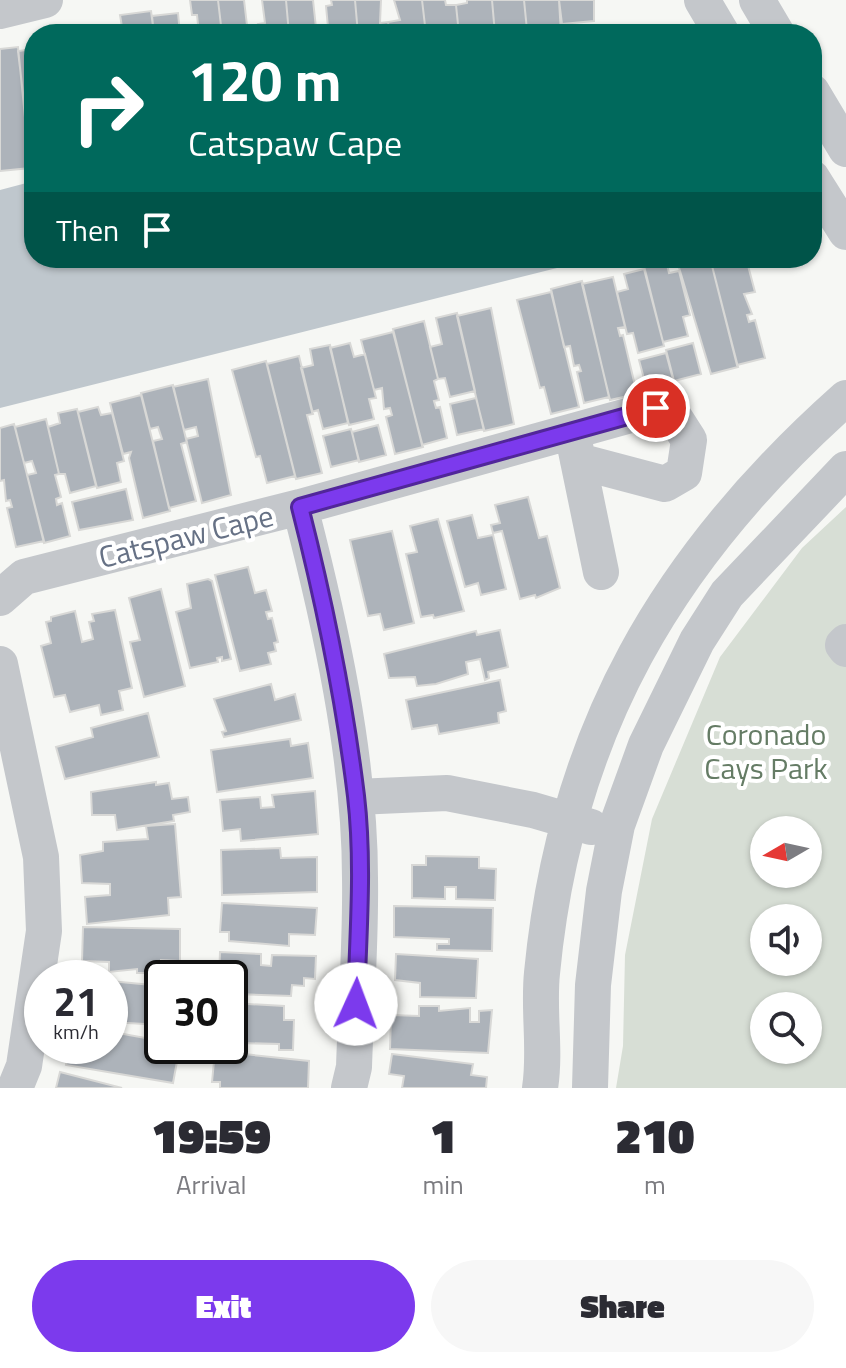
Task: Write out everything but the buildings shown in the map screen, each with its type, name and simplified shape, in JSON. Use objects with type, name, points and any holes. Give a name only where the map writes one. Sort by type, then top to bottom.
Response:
[{"type":"street","points":[[0,11],[45,0]]},
{"type":"street","points":[[702,0],[716,24]]},
{"type":"street","points":[[757,0],[771,24]]},
{"type":"street","points":[[822,109],[846,149]]},
{"type":"street","points":[[822,194],[846,232]]},
{"type":"street","points":[[540,1088],[544,1066],[542,974],[570,820],[577,788],[609,709],[652,621],[715,531],[794,445],[846,398]]},
{"type":"street","name":"Catspaw Cape","points":[[0,598],[24,577],[300,507],[575,446],[656,408],[673,415],[689,440],[684,473],[665,484],[575,446]]},
{"type":"street","points":[[575,446],[601,572]]},
{"type":"street","points":[[590,1088],[593,985],[615,835],[646,745],[697,641],[727,594],[846,469]]},
{"type":"street","points":[[300,507],[323,595],[356,797],[360,878],[354,1067],[349,1088]]},
{"type":"street","points":[[846,642],[843,645],[846,649]]},
{"type":"street","points":[[0,664],[41,857],[44,931],[24,1066],[15,1088]]},
{"type":"street","points":[[356,797],[447,793],[570,820],[615,835]]},
{"type":"green space","name":"Coronado Cays Park","points":[[846,507],[846,1088],[616,1088],[623,1046],[625,955],[652,819],[720,657],[802,548]]},
{"type":"shaded area","points":[[24,184],[24,268],[557,268],[0,408],[0,190]]},
{"type":"route","points":[[356,1004],[360,878],[356,797],[323,595],[300,507],[656,408]]}]
